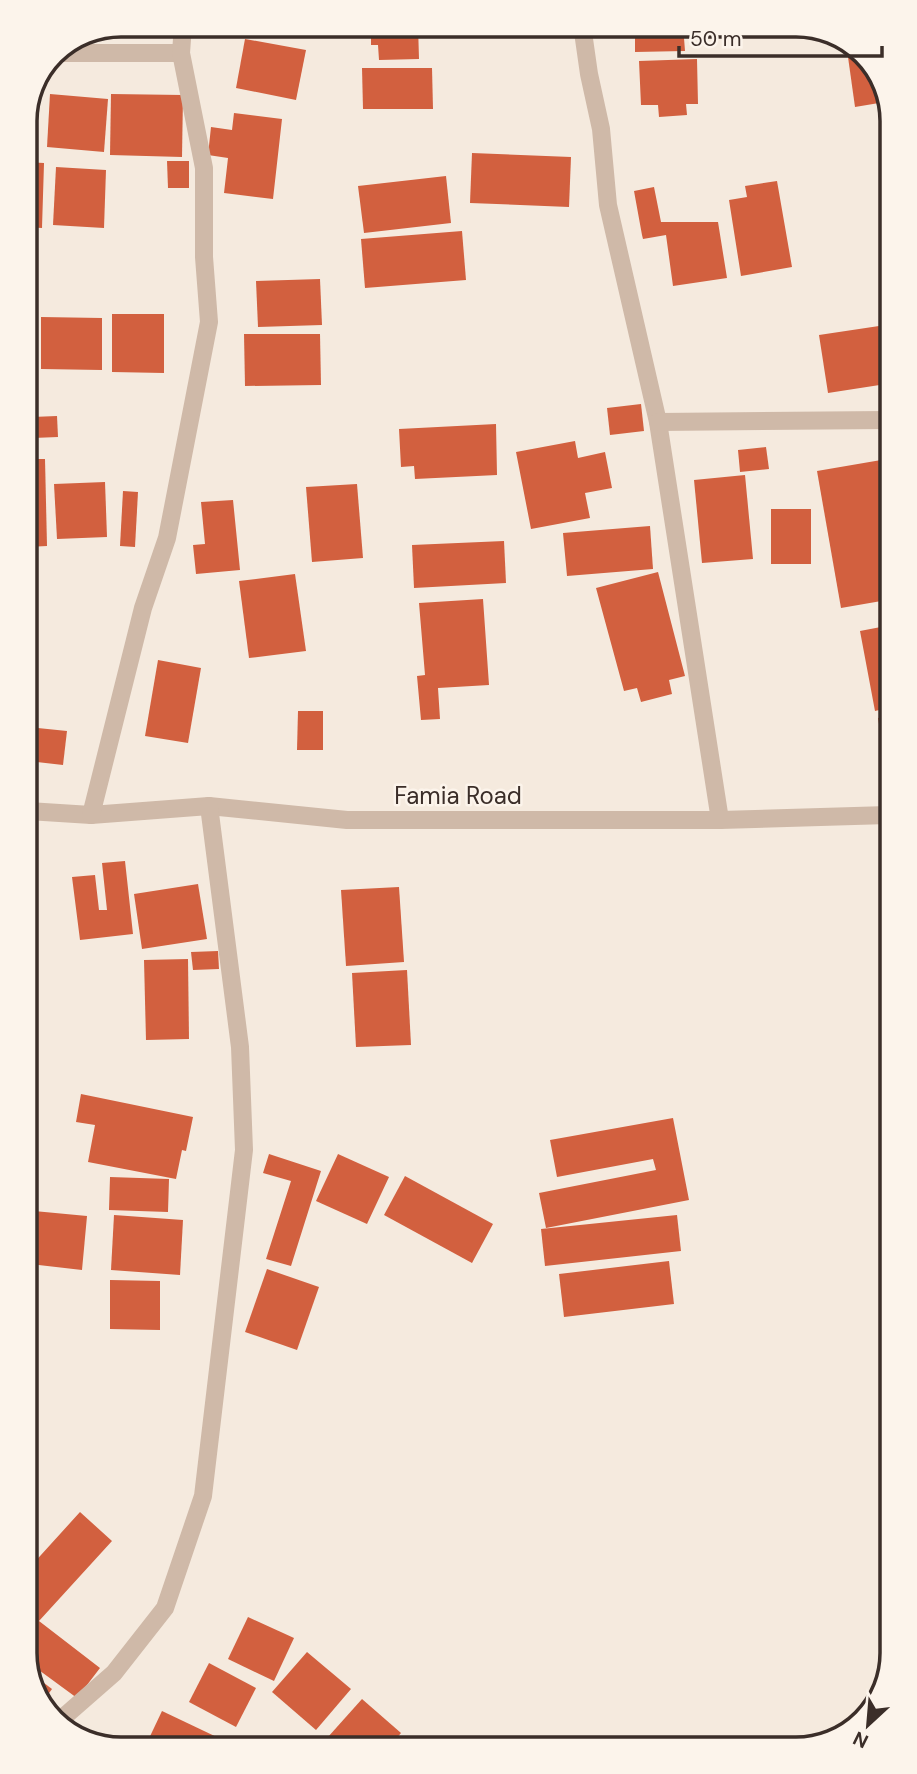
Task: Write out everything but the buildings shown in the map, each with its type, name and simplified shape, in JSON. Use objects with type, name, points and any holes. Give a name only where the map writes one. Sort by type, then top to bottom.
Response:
[{"type":"street","points":[[91,815],[143,608],[167,538],[209,322],[204,257],[204,168],[181,53],[182,37]]},
{"type":"street","points":[[584,37],[601,129],[608,205],[658,422],[720,820]]},
{"type":"street","points":[[71,53],[181,53]]},
{"type":"street","points":[[658,422],[880,420]]},
{"type":"street","points":[[65,1716],[114,1673],[165,1608],[203,1496],[244,1150],[240,1047],[209,806]]},
{"type":"street","name":"Famia Road","points":[[37,812],[91,815],[209,806],[347,820],[720,820],[880,815]]}]
